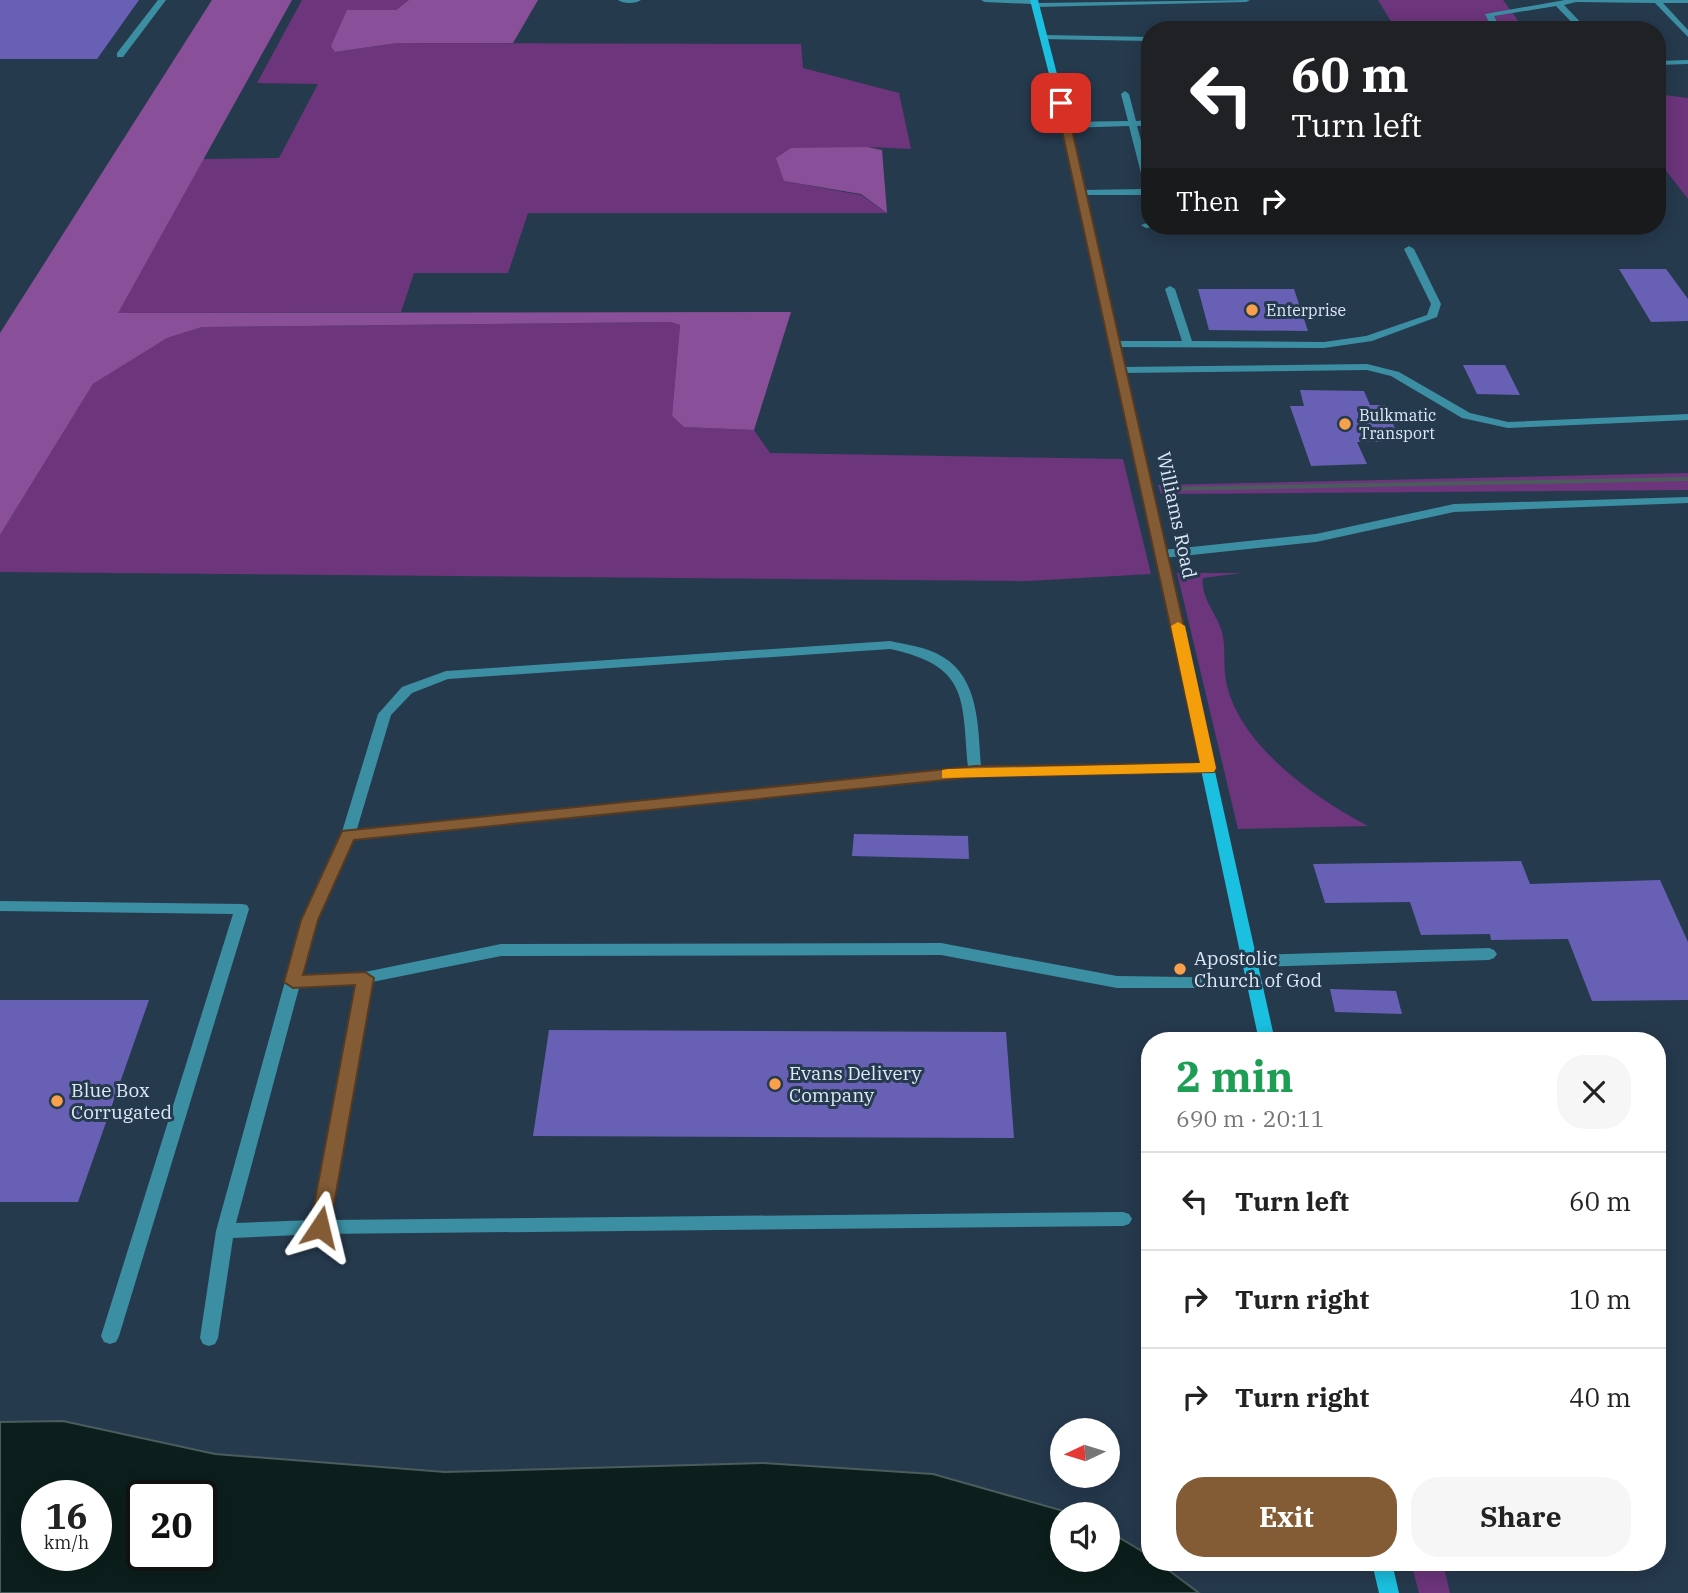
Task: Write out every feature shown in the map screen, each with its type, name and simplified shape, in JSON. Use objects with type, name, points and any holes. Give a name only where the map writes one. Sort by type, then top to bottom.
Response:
[{"type":"main road","name":"Williams Road","points":[[1035,2],[1083,193],[1265,1032]]},
{"type":"main road","points":[[1384,1571],[1389,1593]]},
{"type":"lane","points":[[120,55],[162,0]]},
{"type":"lane","points":[[622,0],[637,0]]},
{"type":"lane","points":[[985,0],[1246,0]]},
{"type":"lane","points":[[1492,21],[1489,14],[1572,1],[1688,1]]},
{"type":"lane","points":[[1657,1],[1688,35]]},
{"type":"lane","points":[[1559,4],[1575,21]]},
{"type":"lane","points":[[1044,37],[1141,40]]},
{"type":"lane","points":[[1131,39],[1141,43]]},
{"type":"lane","points":[[1666,63],[1688,62]]},
{"type":"lane","points":[[1125,94],[1141,158]]},
{"type":"lane","points":[[1066,125],[1141,124]]},
{"type":"lane","points":[[1083,193],[1141,192]]},
{"type":"lane","points":[[1116,344],[1324,345],[1368,339],[1432,317],[1436,304],[1409,248]]},
{"type":"lane","points":[[1170,289],[1188,345]]},
{"type":"lane","points":[[1122,370],[1367,367],[1395,374],[1466,416],[1508,425],[1688,417]]},
{"type":"lane","points":[[1163,554],[1316,538],[1454,508],[1688,500]]},
{"type":"lane","points":[[209,1338],[225,1231],[309,920],[348,835],[385,714],[407,690],[446,675],[890,645],[918,649],[950,665],[967,696],[975,772]]},
{"type":"lane","points":[[348,835],[975,772],[1209,768]]},
{"type":"lane","points":[[0,906],[242,909],[110,1336]]},
{"type":"lane","points":[[293,982],[365,978],[501,950],[941,949],[1117,982],[1255,984]]},
{"type":"lane","points":[[1250,961],[1489,954]]},
{"type":"lane","points":[[320,1227],[365,978]]},
{"type":"lane","points":[[225,1231],[320,1227],[1123,1220]]},
{"type":"shaded area","points":[[212,0],[292,0],[118,313],[791,312],[754,430],[684,427],[672,416],[680,325],[671,322],[202,327],[167,338],[93,384],[0,535],[0,333]]},
{"type":"shaded area","points":[[302,0],[409,0],[396,10],[347,10],[335,52],[397,43],[801,44],[803,68],[899,93],[911,149],[867,147],[784,181],[861,195],[887,213],[528,213],[508,273],[414,273],[401,312],[117,313],[203,159],[279,158],[318,84],[257,83]]},
{"type":"shaded area","points":[[409,0],[538,0],[513,43],[397,43],[335,52],[331,46],[347,10],[396,10]]},
{"type":"shaded area","points":[[1378,0],[1503,0],[1518,21],[1391,21]]},
{"type":"shaded area","points":[[1666,95],[1688,98],[1688,199],[1666,171]]},
{"type":"shaded area","points":[[867,147],[882,150],[887,213],[861,194],[784,181],[776,158],[791,148]]},
{"type":"shaded area","points":[[671,322],[680,325],[672,416],[684,427],[754,430],[770,453],[1123,459],[1151,574],[1028,581],[0,572],[0,535],[93,384],[167,338],[202,327]]},
{"type":"shaded area","points":[[1688,473],[1688,490],[1161,494],[1158,485]]},
{"type":"shaded area","points":[[1177,573],[1241,573],[1203,578],[1206,599],[1222,632],[1226,681],[1233,704],[1262,747],[1281,767],[1325,800],[1368,826],[1238,829]]},
{"type":"shaded area","points":[[63,1421],[215,1454],[445,1472],[763,1463],[933,1474],[1050,1507],[1050,1572],[1120,1572],[1120,1538],[1141,1551],[1141,1571],[1170,1571],[1199,1593],[0,1593],[0,1422]]},
{"type":"shaded area","points":[[1413,1571],[1445,1571],[1450,1593],[1419,1593]]},
{"type":"building","points":[[0,0],[139,0],[97,59],[0,59]]},
{"type":"building","points":[[1619,269],[1666,269],[1688,299],[1688,321],[1651,322]]},
{"type":"building","name":"Enterprise","points":[[1198,289],[1294,289],[1308,331],[1209,330]]},
{"type":"building","points":[[1463,365],[1505,365],[1520,395],[1477,394]]},
{"type":"building","name":"Bulkmatic Transport","points":[[1300,390],[1364,391],[1370,405],[1386,405],[1400,442],[1357,442],[1367,464],[1311,466],[1290,406],[1304,406]]},
{"type":"building","points":[[854,834],[968,836],[969,859],[852,856]]},
{"type":"building","points":[[1521,861],[1530,884],[1660,880],[1688,942],[1688,1000],[1592,1001],[1568,939],[1491,940],[1490,934],[1421,935],[1410,902],[1325,903],[1313,864]]},
{"type":"building","points":[[1330,989],[1396,991],[1402,1014],[1335,1012]]},
{"type":"building","name":"Blue Box Corrugated","points":[[0,1000],[149,1000],[78,1202],[0,1202]]},
{"type":"building","name":"Evans Delivery Company","points":[[549,1030],[1006,1032],[1014,1138],[533,1136]]},
{"type":"waterway","points":[[1164,489],[1688,479]]},
{"type":"slow traffic","points":[[948,774],[1209,768],[1178,626]]},
{"type":"place","name":"Enterprise","points":[[1252,310]]},
{"type":"place","name":"Bulkmatic Transport","points":[[1345,424]]},
{"type":"place","name":"Apostolic Church of God","points":[[1180,969]]},
{"type":"place","name":"Evans Delivery Company","points":[[775,1084]]},
{"type":"place","name":"Blue Box Corrugated","points":[[57,1101]]},
{"type":"route","points":[[320,1227],[365,978],[293,982],[309,920],[348,835],[975,772],[1209,768],[1061,103]]}]
